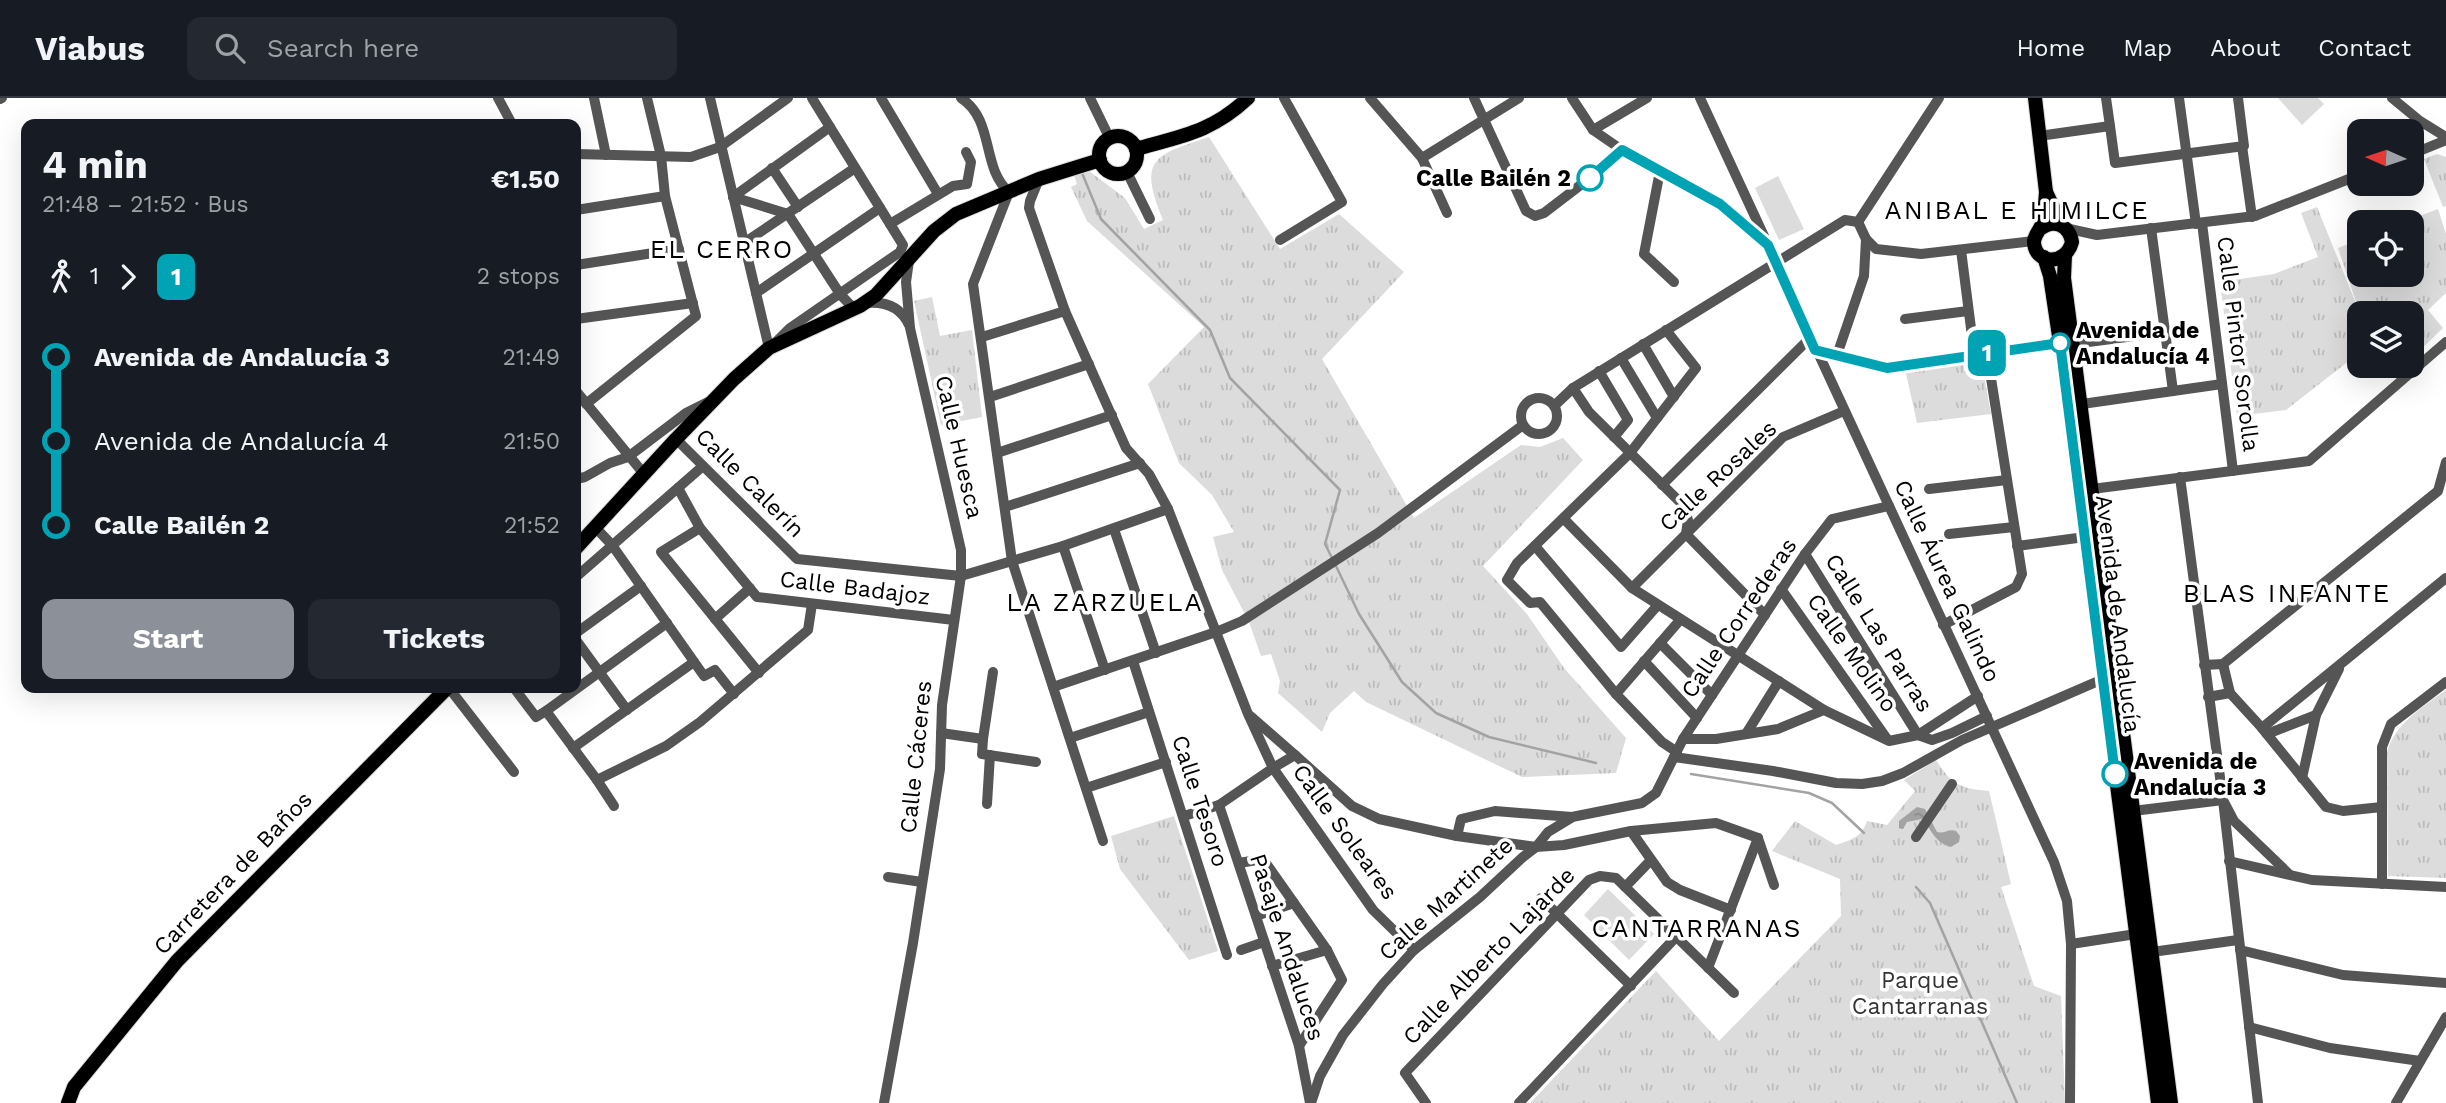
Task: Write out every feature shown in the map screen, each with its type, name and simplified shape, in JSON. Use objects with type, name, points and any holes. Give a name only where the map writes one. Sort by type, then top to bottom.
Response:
[{"type":"main road","points":[[1136,149],[1216,124],[1248,98]]},
{"type":"main road","points":[[2035,98],[2046,192],[2037,235],[2037,250],[2043,257],[2055,260],[2068,251],[2071,237],[2046,192]]},
{"type":"main road","points":[[1110,139],[1127,139],[1136,149],[1136,161],[1127,172],[1112,173],[1104,168],[1100,160],[1101,149],[1110,139]]},
{"type":"main road","points":[[581,542],[676,439],[769,348],[859,306],[884,286],[908,249],[956,214],[1039,179],[1100,160]]},
{"type":"main road","points":[[2037,235],[2049,223],[2063,226]]},
{"type":"main road","name":"Avenida de Andalucía","points":[[2068,251],[2064,278],[2066,343],[2085,537],[2158,1103]]},
{"type":"main road","name":"Avenida de Andalucía","points":[[2043,257],[2081,404],[2171,1103]]},
{"type":"main road","name":"Carretera de Baños","points":[[68,1103],[74,1087],[177,961],[443,693]]},
{"type":"street","points":[[498,98],[509,119]]},
{"type":"street","points":[[594,98],[606,155]]},
{"type":"street","points":[[586,404],[696,316],[665,196],[661,156],[648,98]]},
{"type":"street","points":[[710,98],[769,348]]},
{"type":"street","points":[[581,154],[691,157],[720,147],[788,98]]},
{"type":"street","points":[[769,348],[790,328],[908,249],[812,98]]},
{"type":"street","points":[[881,98],[938,194]]},
{"type":"street","points":[[961,98],[967,102],[984,127],[994,170],[1000,185],[1009,192],[974,284],[1012,561],[1103,841]]},
{"type":"street","points":[[1090,98],[1110,139]]},
{"type":"street","points":[[1280,240],[1342,202],[1284,98]]},
{"type":"street","points":[[1370,98],[1422,158],[1447,213]]},
{"type":"street","points":[[1474,98],[1526,211],[1535,216],[1544,213],[1622,150]]},
{"type":"street","points":[[1422,158],[1518,98]]},
{"type":"street","points":[[1572,98],[1593,130],[1622,150],[1720,204],[1768,245]]},
{"type":"street","points":[[1593,130],[1647,98]]},
{"type":"street","name":"Calle Áurea Galindo","points":[[1700,98],[2054,862],[2067,901],[2071,944],[2070,1103]]},
{"type":"street","points":[[1924,98],[1929,112]]},
{"type":"street","points":[[1858,222],[1939,98]]},
{"type":"street","points":[[2106,98],[2115,163],[2242,146]]},
{"type":"street","name":"Calle Pintor Sorolla","points":[[2179,98],[2233,471]]},
{"type":"street","points":[[2238,98],[2252,217]]},
{"type":"street","points":[[2392,98],[2446,139]]},
{"type":"street","points":[[2039,136],[2110,126]]},
{"type":"street","points":[[733,197],[830,127]]},
{"type":"street","points":[[2424,149],[2446,139]]},
{"type":"street","points":[[890,224],[953,186],[967,184],[971,162],[966,152]]},
{"type":"street","points":[[772,168],[798,207]]},
{"type":"street","points":[[744,243],[855,168]]},
{"type":"street","points":[[1660,171],[1644,254],[1674,282]]},
{"type":"street","points":[[1127,172],[1150,219]]},
{"type":"street","name":"Calle Soleares","points":[[1039,179],[1029,208],[1065,311],[1126,448],[1149,474],[1168,509],[1248,714],[1273,768],[1373,910],[1414,950]]},
{"type":"street","points":[[2063,226],[2097,234],[2252,217],[2347,180]]},
{"type":"street","points":[[1720,204],[1744,195]]},
{"type":"street","points":[[581,209],[665,196]]},
{"type":"street","points":[[733,197],[788,214],[840,294],[859,306],[889,305]]},
{"type":"street","points":[[756,293],[880,208]]},
{"type":"street","points":[[1554,405],[1573,388],[1775,261],[1845,220],[1858,222]]},
{"type":"street","points":[[1858,222],[1876,249],[1921,254],[1961,250],[2037,235]]},
{"type":"street","points":[[2151,229],[2173,391]]},
{"type":"street","points":[[2068,251],[2097,234]]},
{"type":"street","points":[[1837,355],[1864,276],[1867,239]]},
{"type":"street","points":[[581,264],[679,249]]},
{"type":"street","name":"Calle Huesca","points":[[908,249],[906,271],[910,328],[961,550],[961,576]]},
{"type":"street","points":[[1943,625],[2016,587],[2022,574],[1987,353],[1973,344],[1961,250]]},
{"type":"street","points":[[884,286],[891,285],[899,290],[909,312]]},
{"type":"street","name":"Calle Huesca","points":[[884,286],[889,305],[903,314],[910,328]]},
{"type":"street","points":[[581,318],[693,303]]},
{"type":"street","points":[[982,337],[1065,311]]},
{"type":"street","points":[[1905,319],[1968,311]]},
{"type":"street","points":[[1666,330],[1696,368],[1630,453],[1517,563],[1507,580],[1530,603],[1540,602],[1616,694],[1675,755],[1836,783],[1862,784],[1882,781],[1903,773],[1989,721]]},
{"type":"street","points":[[1815,350],[1887,368],[2165,332]]},
{"type":"street","points":[[1662,485],[1810,338]]},
{"type":"street","points":[[2092,489],[2309,461],[2446,342]]},
{"type":"street","points":[[1643,344],[1674,397]]},
{"type":"street","points":[[1621,358],[1657,418]]},
{"type":"street","points":[[990,397],[1089,364]]},
{"type":"street","points":[[1599,372],[1628,420],[1614,437]]},
{"type":"street","points":[[2081,404],[2222,384]]},
{"type":"street","points":[[1573,388],[1589,412],[1683,505],[1688,520],[1686,534],[1765,615]]},
{"type":"street","points":[[581,398],[644,474]]},
{"type":"street","points":[[1542,398],[1554,405],[1557,419],[1550,431],[1536,434],[1523,425],[1521,413],[1529,401],[1542,398]]},
{"type":"street","points":[[581,478],[628,457],[686,413],[715,399]]},
{"type":"street","name":"Calle Rosales","points":[[1632,588],[1783,437],[1844,411]]},
{"type":"street","points":[[997,453],[1112,415]]},
{"type":"street","points":[[1053,687],[1242,621],[1378,533],[1523,425]]},
{"type":"street","name":"Calle Calerín","points":[[676,439],[797,559],[961,576]]},
{"type":"street","points":[[1005,507],[1140,463]]},
{"type":"street","points":[[2204,665],[2223,664],[2438,491],[2446,463]]},
{"type":"street","points":[[581,573],[703,466]]},
{"type":"street","points":[[2180,477],[2223,800],[2258,1103]]},
{"type":"street","points":[[1929,489],[2007,481]]},
{"type":"street","name":"Calle Badajoz","points":[[678,488],[700,528],[757,597],[954,620]]},
{"type":"street","points":[[2438,491],[2446,500]]},
{"type":"street","name":"Calle Correderas","points":[[1572,817],[1642,803],[1656,793],[1683,740],[1738,654],[1805,554],[1832,519],[1889,506]]},
{"type":"street","points":[[961,576],[1063,546],[1168,509]]},
{"type":"street","points":[[1564,519],[1632,588],[1657,606],[1824,710],[1889,741],[1918,735],[1978,696]]},
{"type":"street","points":[[595,527],[612,545],[704,676],[715,670],[734,694]]},
{"type":"street","points":[[1949,534],[2014,527]]},
{"type":"street","points":[[700,528],[661,552],[759,673]]},
{"type":"street","points":[[1114,529],[1156,653]]},
{"type":"street","points":[[2017,546],[2085,537]]},
{"type":"street","points":[[1063,546],[1105,670]]},
{"type":"street","points":[[1535,546],[1621,647],[1657,606]]},
{"type":"street","name":"Calle Las Parras","points":[[1805,554],[1918,735]]},
{"type":"street","name":"Calle Cáceres","points":[[884,1103],[913,943],[940,769],[942,705],[961,576]]},
{"type":"street","points":[[2264,731],[2446,578]]},
{"type":"street","points":[[581,629],[641,586]]},
{"type":"street","points":[[716,619],[750,588]]},
{"type":"street","name":"Calle Molino","points":[[1781,589],[1889,741]]},
{"type":"street","points":[[597,779],[666,746],[734,694],[808,629],[811,604]]},
{"type":"street","points":[[1616,694],[1680,620]]},
{"type":"street","points":[[581,685],[667,623]]},
{"type":"street","points":[[1660,643],[1712,695]]},
{"type":"street","points":[[581,647],[627,710]]},
{"type":"street","name":"Calle Tesoro","points":[[1133,661],[1227,955]]},
{"type":"street","points":[[1644,661],[1697,718]]},
{"type":"street","points":[[573,748],[694,662]]},
{"type":"street","points":[[2302,778],[2316,715],[2342,663]]},
{"type":"street","points":[[2223,664],[2230,693],[2326,807],[2343,811],[2382,807]]},
{"type":"street","points":[[993,672],[982,754],[1036,762]]},
{"type":"street","points":[[1918,735],[1932,740],[2103,679]]},
{"type":"street","points":[[1746,734],[1779,681]]},
{"type":"street","points":[[2382,884],[2382,747],[2391,724],[2446,682]]},
{"type":"street","points":[[452,693],[514,772]]},
{"type":"street","points":[[518,693],[536,717],[570,693]]},
{"type":"street","points":[[2208,697],[2230,693]]},
{"type":"street","points":[[1683,740],[1716,739],[1778,729],[1824,710]]},
{"type":"street","points":[[546,711],[614,806]]},
{"type":"street","points":[[1070,738],[1149,712]]},
{"type":"street","points":[[1248,714],[1352,806],[1378,818],[1457,836],[1536,847],[1548,832],[1572,817]]},
{"type":"street","points":[[2264,731],[2316,715]]},
{"type":"street","points":[[941,733],[984,739]]},
{"type":"street","points":[[987,804],[990,755]]},
{"type":"street","points":[[1184,817],[1219,805],[1295,755]]},
{"type":"street","points":[[1086,788],[1166,762]]},
{"type":"street","points":[[1916,837],[1952,784]]},
{"type":"street","points":[[2133,811],[2223,800]]},
{"type":"street","points":[[2223,800],[2234,821],[2291,876]]},
{"type":"street","name":"Pasaje Andaluces","points":[[1219,805],[1298,1046],[1310,1103]]},
{"type":"street","points":[[1457,836],[1461,819],[1495,811],[1572,817]]},
{"type":"street","name":"Calle Martinete","points":[[1310,1103],[1320,1076],[1343,1035],[1414,950],[1536,847],[1564,845],[1631,831],[1716,823],[1758,838]]},
{"type":"street","points":[[1631,831],[1667,882],[1731,910]]},
{"type":"street","points":[[1758,838],[1774,885]]},
{"type":"street","points":[[1708,968],[1758,838]]},
{"type":"street","points":[[1239,863],[1263,859],[1327,950],[1342,979],[1298,1046]]},
{"type":"street","points":[[1651,860],[1625,887],[1734,993]]},
{"type":"street","points":[[2229,861],[2291,876],[2446,887]]},
{"type":"street","name":"Calle Alberto Lajarde","points":[[1426,1103],[1405,1073],[1589,880],[1600,876],[1616,878],[1625,887]]},
{"type":"street","points":[[888,877],[922,882]]},
{"type":"street","points":[[1541,898],[1630,986]]},
{"type":"street","points":[[1256,916],[1294,903]]},
{"type":"street","points":[[2071,944],[2136,934]]},
{"type":"street","points":[[1519,1103],[1676,937]]},
{"type":"street","points":[[1241,950],[1264,942]]},
{"type":"street","points":[[2152,952],[2239,945],[2343,975],[2446,983]]},
{"type":"street","points":[[1272,967],[1327,950]]},
{"type":"street","points":[[2396,1103],[2446,1017]]},
{"type":"street","points":[[2249,1027],[2330,1048],[2420,1061]]},
{"type":"green space","points":[[2278,98],[2318,98],[2324,104],[2302,125]]},
{"type":"green space","points":[[1209,137],[1280,249],[1339,214],[1404,272],[1322,359],[1414,518],[1521,445],[1540,447],[1563,438],[1583,460],[1483,566],[1527,614],[1564,668],[1626,738],[1616,773],[1522,777],[1366,702],[1354,691],[1330,713],[1322,732],[1278,693],[1280,681],[1271,654],[1261,656],[1249,622],[1222,570],[1213,537],[1234,532],[1212,495],[1179,463],[1148,384],[1204,327],[1087,221],[1071,187],[1077,184],[1074,175],[1089,171],[1125,198],[1144,229],[1163,220],[1152,183],[1152,171],[1156,162],[1175,149]]},
{"type":"green space","points":[[2437,154],[2446,157],[2446,206],[2443,207],[2424,159]]},
{"type":"green space","points":[[1778,176],[1804,229],[1779,240],[1755,188]]},
{"type":"green space","points":[[2317,207],[2347,287],[2355,301],[2347,301],[2347,362],[2286,410],[2237,416],[2220,282],[2274,274],[2318,257],[2301,213]]},
{"type":"green space","points":[[2438,209],[2446,234],[2446,293],[2428,310],[2443,328],[2424,346],[2424,301],[2356,301],[2351,287],[2424,287],[2424,214]]},
{"type":"green space","points":[[2347,245],[2347,275],[2338,248]]},
{"type":"green space","points":[[932,297],[940,336],[972,330],[982,417],[941,425],[914,301]]},
{"type":"green space","points":[[1981,359],[1991,414],[1917,423],[1905,369]]},
{"type":"green space","points":[[2446,690],[2446,878],[2388,876],[2387,752],[2403,724]]},
{"type":"green space","name":"Parque Cantarranas","points":[[1936,760],[1958,784],[1989,791],[2011,884],[2001,887],[2034,986],[2061,996],[2065,1103],[1530,1103],[1656,971],[1719,1041],[1841,916],[1840,879],[1772,851],[1795,821],[1836,845],[1859,834],[1867,821],[1887,825],[1915,791],[1904,780]]},
{"type":"green space","points":[[1174,816],[1218,951],[1189,960],[1120,869],[1111,836]]},
{"type":"green space","points":[[1608,889],[1654,934],[1629,960],[1584,915]]},
{"type":"water","points":[[1917,807],[1925,809],[1937,832],[1956,831],[1960,836],[1959,842],[1951,847],[1941,842],[1922,819],[1907,822],[1903,829],[1899,828],[1899,821]]},
{"type":"waterway","points":[[1082,173],[1101,219],[1210,330],[1230,378],[1340,490],[1325,544],[1332,558]]},
{"type":"waterway","points":[[1335,564],[1359,614],[1402,682],[1436,713],[1489,737],[1596,763]]},
{"type":"waterway","points":[[1691,774],[1809,793],[1832,803],[1864,833]]},
{"type":"waterway","points":[[1916,887],[1930,903],[2017,1103]]},
{"type":"bus line","name":"1","points":[[1590,178],[1622,150],[1720,204],[1768,245],[1815,350],[1887,368],[2060,343],[2115,774]]},
{"type":"place","name":"Calle Bailén 2","points":[[1590,178]]},
{"type":"place","name":"Avenida de Andalucía 4","points":[[2060,343]]},
{"type":"place","name":"Avenida de Andalucía 3","points":[[2115,774]]},
{"type":"district","name":"ANIBAL E HIMILCE","points":[[2017,210]]},
{"type":"district","name":"EL CERRO","points":[[722,249]]},
{"type":"district","name":"BLAS INFANTE","points":[[2287,593]]},
{"type":"district","name":"LA ZARZUELA","points":[[1105,602]]},
{"type":"district","name":"CANTARRANAS","points":[[1697,928]]}]
